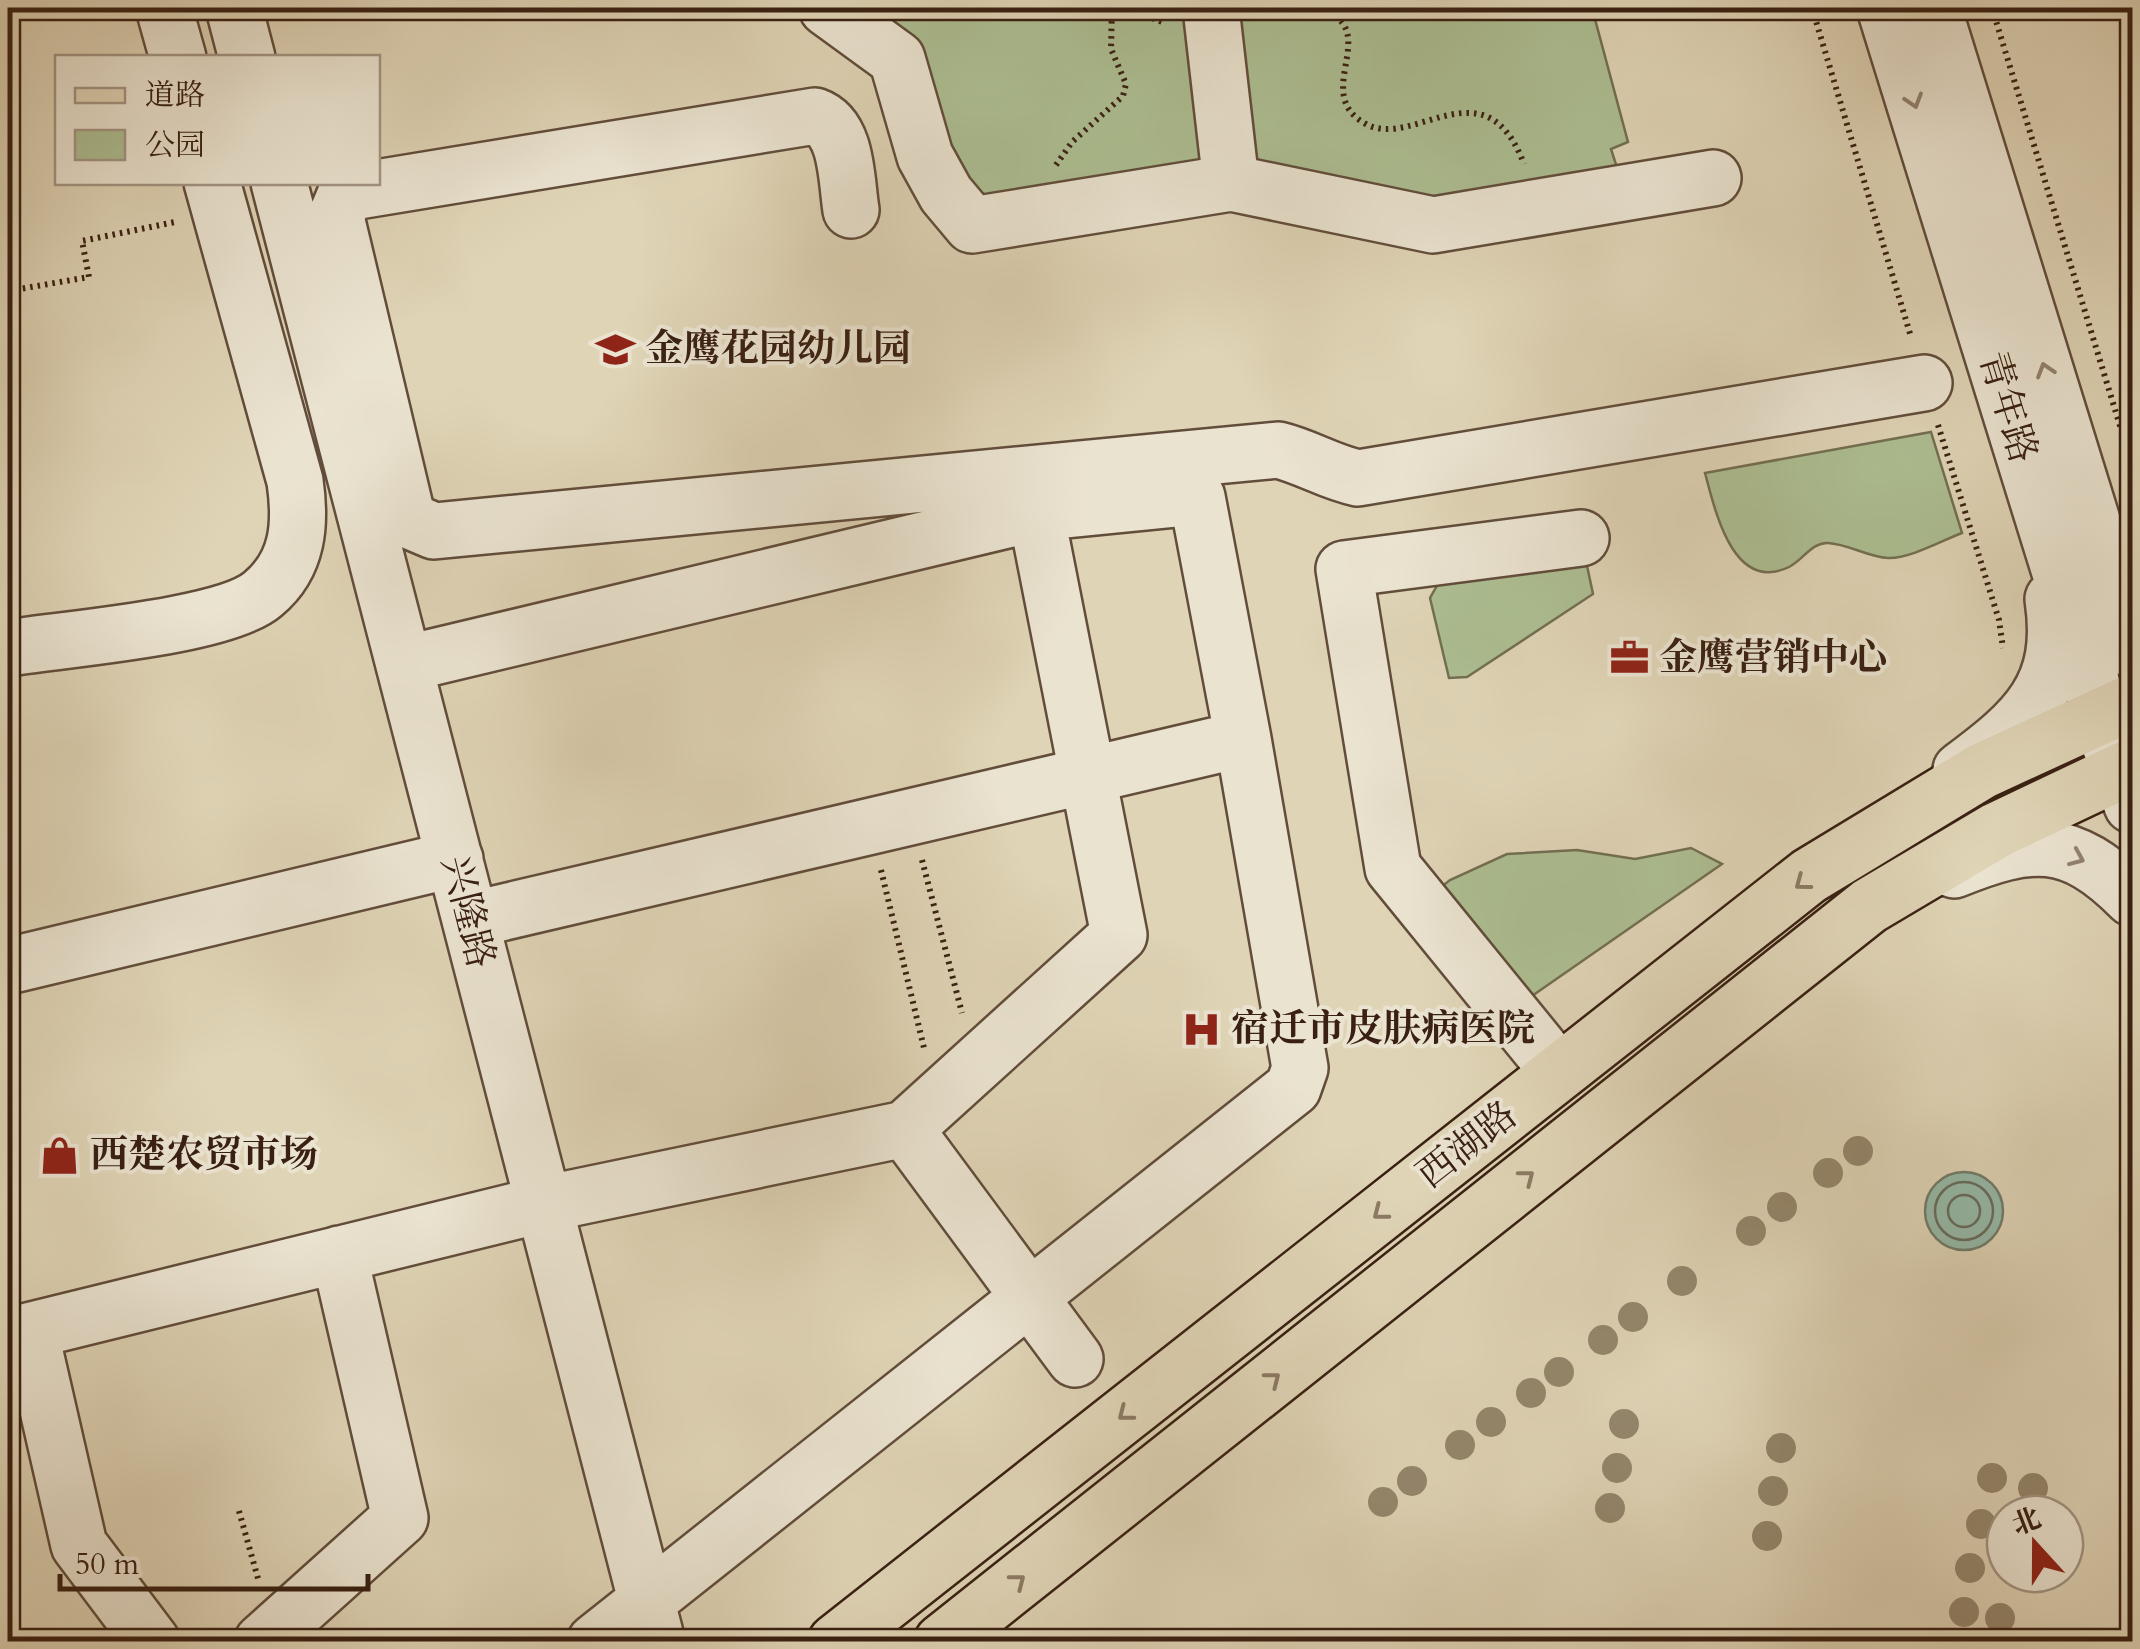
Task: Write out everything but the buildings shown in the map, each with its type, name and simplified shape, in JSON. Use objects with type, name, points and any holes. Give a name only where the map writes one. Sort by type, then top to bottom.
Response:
[{"type":"main road","name":"西湖路","points":[[836,1642],[1809,876],[1982,771],[2116,708]]},
{"type":"main road","name":"西湖路","points":[[942,1642],[1886,896],[1997,830],[2128,780]]},
{"type":"street","points":[[164,8],[177,55]]},
{"type":"street","points":[[234,8],[246,55]]},
{"type":"street","points":[[827,8],[897,58],[926,156],[952,203],[972,225],[1231,183],[1433,226],[1713,178]]},
{"type":"street","points":[[1211,8],[1231,183]]},
{"type":"street","name":"青年路","points":[[1885,8],[2052,471],[2132,650]]},
{"type":"street","name":"青年路","points":[[1933,8],[2116,708],[2128,780]]},
{"type":"street","points":[[851,210],[838,132],[830,121],[815,116],[346,193],[336,217],[408,520],[434,531],[1278,450],[1304,456],[1330,472],[1358,478],[1924,383]]},
{"type":"street","name":"兴隆路","points":[[280,185],[652,1622]]},
{"type":"street","points":[[8,648],[212,616],[260,598],[289,558],[300,519],[295,482],[216,198]]},
{"type":"street","points":[[2052,471],[2132,582]]},
{"type":"street","points":[[1850,851],[2022,722],[2045,690],[2056,648],[2052,471]]},
{"type":"street","points":[[404,664],[1036,513],[1198,497],[1300,1068],[1293,1088],[1030,1297],[652,1622],[595,1642]]},
{"type":"street","points":[[152,1642],[80,1544],[19,1334],[544,1204],[939,1098],[1119,936],[1036,513]]},
{"type":"street","points":[[1559,1072],[1393,868],[1344,569],[1581,538]]},
{"type":"street","points":[[470,920],[1242,739]]},
{"type":"street","points":[[1886,896],[2009,848],[2056,848],[2091,863],[2132,898]]},
{"type":"street","points":[[8,966],[454,859]]},
{"type":"street","points":[[939,1098],[1030,1297],[1075,1359]]},
{"type":"street","points":[[272,1632],[400,1518],[340,1254]]},
{"type":"path","points":[[988,8],[1029,12],[1052,8]]},
{"type":"path","points":[[1043,214],[1046,186],[1072,142],[1124,96],[1126,84],[1111,50],[1112,8]]},
{"type":"path","points":[[1314,8],[1335,12],[1347,28],[1350,44],[1342,95],[1350,111],[1366,124],[1386,130],[1451,112],[1492,120],[1520,152],[1532,208]]},
{"type":"path","points":[[1992,8],[2132,465]]},
{"type":"path","points":[[8,73],[17,98],[8,146]]},
{"type":"path","points":[[8,292],[89,278],[82,241],[216,198]]},
{"type":"path","points":[[890,820],[939,1098]]},
{"type":"path","points":[[890,820],[939,1098]]},
{"type":"path","points":[[238,1511],[272,1632]]},
{"type":"green space","points":[[863,8],[1592,8],[1628,142],[1611,149],[1620,177],[1465,203],[1168,181],[969,197]]},
{"type":"green space","points":[[1931,432],[1962,533],[1896,558],[1822,543],[1789,567],[1770,572],[1754,569],[1740,559],[1730,544],[1705,473]]},
{"type":"green space","points":[[1586,561],[1593,594],[1467,677],[1449,678],[1430,598],[1442,577]]},
{"type":"green space","points":[[1691,848],[1722,864],[1519,1005],[1431,895],[1450,880],[1507,854],[1577,850],[1635,859]]},
{"type":"water","points":[[1964,1172],[1992,1183],[2003,1211],[1992,1239],[1964,1250],[1936,1239],[1925,1211],[1936,1183]]},
{"type":"place","name":"金鹰花园幼儿园","points":[[615,349]]},
{"type":"place","name":"金鹰营销中心","points":[[1629,658]]},
{"type":"place","name":"宿迁市皮肤病医院","points":[[1201,1029]]},
{"type":"place","name":"西楚农贸市场","points":[[60,1155]]}]
